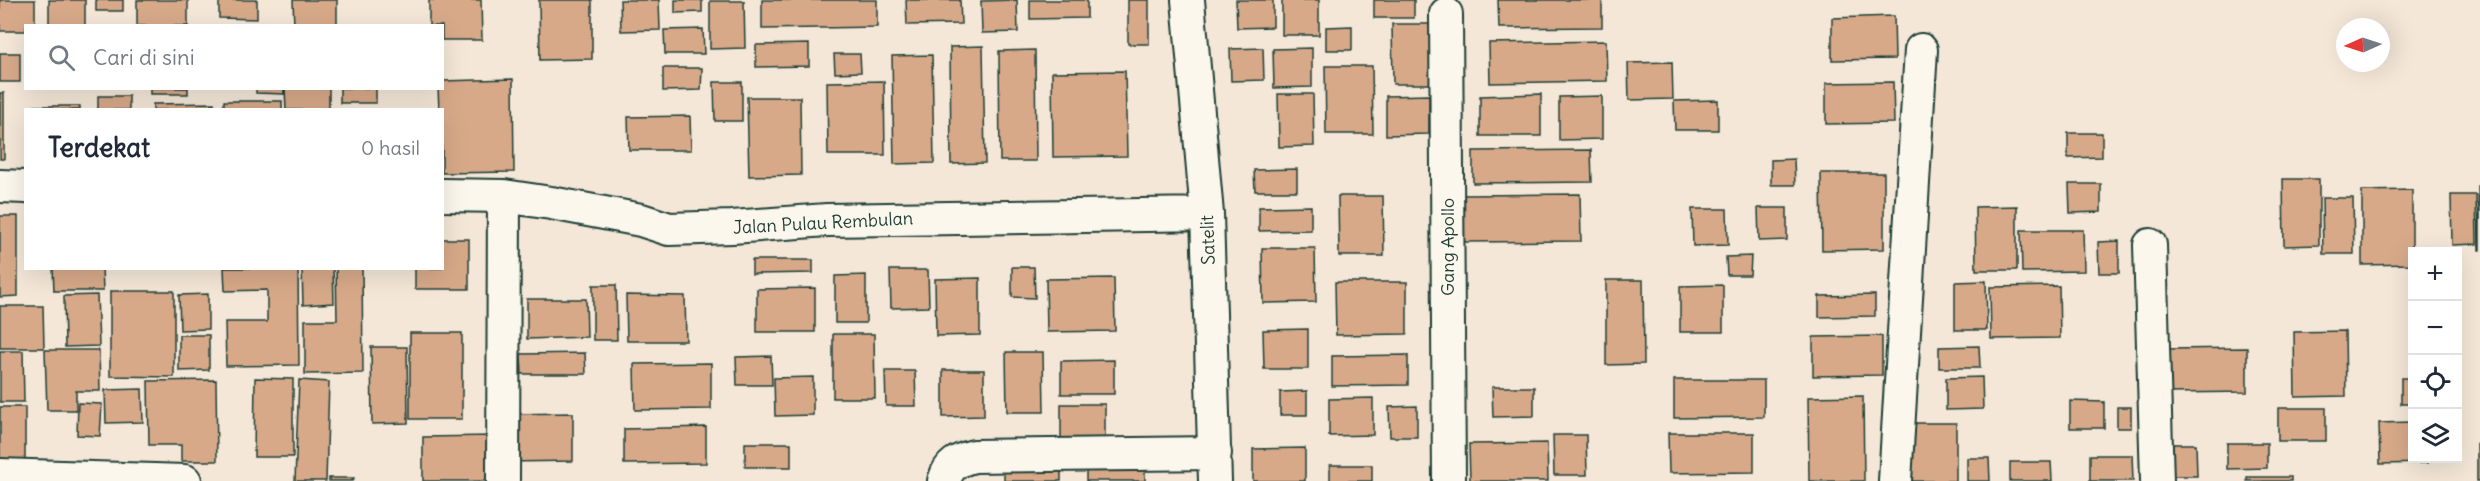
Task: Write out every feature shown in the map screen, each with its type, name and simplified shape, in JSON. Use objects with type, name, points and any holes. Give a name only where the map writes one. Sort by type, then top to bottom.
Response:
[{"type":"street","name":"Satelit","points":[[1188,0],[1207,214],[1215,467]]},
{"type":"street","name":"Gang Apollo","points":[[1446,14],[1449,481]]},
{"type":"street","points":[[1895,481],[1921,50]]},
{"type":"street","points":[[0,186],[24,187]]},
{"type":"street","name":"Jalan Pulau Rembulan","points":[[444,195],[504,196],[598,211],[669,229],[826,220],[1207,214]]},
{"type":"street","points":[[503,481],[504,196]]},
{"type":"street","points":[[2150,245],[2157,481]]},
{"type":"street","points":[[944,481],[956,460],[974,456],[1215,467]]},
{"type":"street","points":[[0,476],[185,481]]},
{"type":"building","points":[[0,0],[35,0],[35,24],[24,24],[24,31],[0,31]]},
{"type":"building","points":[[49,0],[85,0],[85,24],[49,24]]},
{"type":"building","points":[[96,0],[123,0],[123,11],[96,11]]},
{"type":"building","points":[[137,0],[188,0],[188,24],[137,24]]},
{"type":"building","points":[[219,0],[257,0],[257,19],[219,18]]},
{"type":"building","points":[[293,0],[337,0],[337,24],[294,24]]},
{"type":"building","points":[[429,0],[481,0],[482,40],[444,40],[444,24],[429,24]]},
{"type":"building","points":[[539,0],[592,0],[592,59],[540,60]]},
{"type":"building","points":[[620,0],[659,0],[660,30],[621,31]]},
{"type":"building","points":[[675,0],[702,0],[702,12],[675,13]]},
{"type":"building","points":[[762,0],[877,0],[877,27],[762,29]]},
{"type":"building","points":[[906,0],[960,0],[961,24],[907,25]]},
{"type":"building","points":[[1017,0],[1018,32],[982,33],[981,1]]},
{"type":"building","points":[[1030,0],[1087,0],[1087,18],[1030,19]]},
{"type":"building","points":[[1128,0],[1149,0],[1149,44],[1128,44]]},
{"type":"building","points":[[1236,0],[1273,0],[1273,27],[1237,28]]},
{"type":"building","points":[[1282,0],[1319,0],[1319,35],[1282,35]]},
{"type":"building","points":[[1374,0],[1414,0],[1414,18],[1374,18]]},
{"type":"building","points":[[1498,0],[1602,0],[1602,27],[1499,28]]},
{"type":"building","points":[[710,1],[744,1],[745,48],[710,49]]},
{"type":"building","points":[[1894,16],[1895,59],[1832,60],[1832,18]]},
{"type":"building","points":[[1392,24],[1434,24],[1435,84],[1393,84]]},
{"type":"building","points":[[1352,26],[1352,50],[1326,50],[1326,27]]},
{"type":"building","points":[[703,29],[704,54],[665,54],[664,30]]},
{"type":"building","points":[[1606,41],[1607,81],[1490,83],[1489,43]]},
{"type":"building","points":[[809,44],[809,66],[756,67],[756,45]]},
{"type":"building","points":[[983,46],[985,163],[951,164],[950,47]]},
{"type":"building","points":[[1263,48],[1264,80],[1231,81],[1230,49]]},
{"type":"building","points":[[1312,48],[1312,87],[1274,88],[1273,49]]},
{"type":"building","points":[[1035,50],[1036,161],[1000,161],[999,51]]},
{"type":"building","points":[[0,53],[20,53],[20,82],[0,82]]},
{"type":"building","points":[[834,54],[860,54],[861,72],[835,73]]},
{"type":"building","points":[[932,55],[934,163],[894,164],[892,56]]},
{"type":"building","points":[[1672,62],[1673,99],[1629,100],[1628,63]]},
{"type":"building","points":[[1325,66],[1372,66],[1373,134],[1326,134]]},
{"type":"building","points":[[663,68],[702,68],[701,90],[663,91]]},
{"type":"building","points":[[1125,71],[1127,156],[1053,157],[1052,72]]},
{"type":"building","points":[[513,79],[514,172],[444,173],[444,108],[439,108],[438,90],[444,90],[444,81]]},
{"type":"building","points":[[884,81],[885,155],[828,155],[827,82]]},
{"type":"building","points":[[714,82],[742,82],[742,121],[715,121]]},
{"type":"building","points":[[1893,82],[1894,123],[1826,124],[1826,83]]},
{"type":"building","points":[[150,90],[188,90],[188,94],[150,94]]},
{"type":"building","points":[[256,90],[284,90],[284,94],[256,93]]},
{"type":"building","points":[[285,90],[329,90],[329,108],[286,108]]},
{"type":"building","points":[[340,90],[376,90],[376,103],[340,103]]},
{"type":"building","points":[[0,93],[4,93],[4,159],[0,159]]},
{"type":"building","points":[[1278,94],[1313,94],[1314,146],[1279,147]]},
{"type":"building","points":[[1541,94],[1541,136],[1480,136],[1480,96]]},
{"type":"building","points":[[1429,95],[1429,134],[1386,135],[1386,96]]},
{"type":"building","points":[[98,96],[129,96],[129,108],[98,108]]},
{"type":"building","points":[[1602,96],[1602,139],[1559,140],[1559,97]]},
{"type":"building","points":[[747,97],[800,97],[801,175],[749,176]]},
{"type":"building","points":[[1718,100],[1718,130],[1675,130],[1674,101]]},
{"type":"building","points":[[224,101],[282,101],[282,108],[224,108]]},
{"type":"building","points":[[214,103],[214,108],[153,108],[153,104]]},
{"type":"building","points":[[35,106],[80,106],[80,108],[35,108]]},
{"type":"building","points":[[690,116],[691,150],[629,150],[628,117]]},
{"type":"building","points":[[2068,133],[2102,133],[2102,157],[2068,158]]},
{"type":"building","points":[[1591,150],[1592,182],[1473,183],[1473,151]]},
{"type":"building","points":[[1794,159],[1795,185],[1771,185],[1771,160]]},
{"type":"building","points":[[1297,169],[1297,191],[1255,191],[1254,170]]},
{"type":"building","points":[[1821,173],[1884,173],[1884,249],[1822,250]]},
{"type":"building","points":[[2283,179],[2319,179],[2319,245],[2284,246]]},
{"type":"building","points":[[2069,184],[2101,184],[2101,212],[2070,213]]},
{"type":"building","points":[[2478,186],[2480,186],[2480,250],[2479,250]]},
{"type":"building","points":[[2412,190],[2412,247],[2408,247],[2408,264],[2362,265],[2362,191]]},
{"type":"building","points":[[1580,194],[1581,241],[1461,242],[1461,195]]},
{"type":"building","points":[[2451,195],[2476,195],[2477,244],[2452,245]]},
{"type":"building","points":[[1338,196],[1383,196],[1384,256],[1339,256]]},
{"type":"building","points":[[2322,198],[2353,198],[2354,254],[2323,254]]},
{"type":"building","points":[[1311,206],[1311,230],[1259,231],[1259,207]]},
{"type":"building","points":[[2017,206],[2017,270],[1976,270],[1975,207]]},
{"type":"building","points":[[1758,208],[1787,208],[1787,240],[1759,241]]},
{"type":"building","points":[[1692,209],[1727,209],[1728,245],[1693,246]]},
{"type":"building","points":[[0,216],[18,216],[18,296],[0,297]]},
{"type":"building","points":[[2021,230],[2083,230],[2084,271],[2022,272]]},
{"type":"building","points":[[444,239],[469,239],[469,289],[415,289],[415,270],[444,270]]},
{"type":"building","points":[[2119,241],[2119,273],[2099,273],[2098,242]]},
{"type":"building","points":[[1262,248],[1315,248],[1316,302],[1263,303]]},
{"type":"building","points":[[1751,256],[1750,275],[1727,275],[1726,257]]},
{"type":"building","points":[[752,260],[813,260],[813,273],[752,274]]},
{"type":"building","points":[[1012,267],[1034,267],[1035,298],[1012,297]]},
{"type":"building","points":[[53,270],[102,270],[103,291],[54,291]]},
{"type":"building","points":[[224,270],[298,270],[299,365],[226,366],[225,322],[267,322],[267,290],[225,291]]},
{"type":"building","points":[[302,270],[333,270],[334,303],[303,305]]},
{"type":"building","points":[[336,270],[362,270],[363,373],[305,374],[305,320],[337,320]]},
{"type":"building","points":[[890,270],[928,270],[929,307],[891,308]]},
{"type":"building","points":[[866,275],[866,323],[835,323],[835,276]]},
{"type":"building","points":[[980,278],[980,335],[936,336],[935,279]]},
{"type":"building","points":[[1114,278],[1115,331],[1047,332],[1046,279]]},
{"type":"building","points":[[1606,280],[1643,280],[1644,364],[1606,365]]},
{"type":"building","points":[[1986,281],[1987,330],[1955,330],[1955,282]]},
{"type":"building","points":[[1335,282],[1407,282],[1407,334],[1336,335]]},
{"type":"building","points":[[593,285],[616,285],[617,340],[593,340]]},
{"type":"building","points":[[1723,285],[1723,332],[1680,332],[1680,286]]},
{"type":"building","points":[[2059,286],[2060,338],[1991,339],[1990,287]]},
{"type":"building","points":[[815,288],[815,332],[757,332],[757,289]]},
{"type":"building","points":[[110,291],[174,291],[174,377],[110,376]]},
{"type":"building","points":[[208,294],[208,329],[180,330],[179,295]]},
{"type":"building","points":[[97,295],[99,346],[65,347],[64,296]]},
{"type":"building","points":[[626,295],[685,296],[686,341],[627,341]]},
{"type":"building","points":[[1875,295],[1875,316],[1819,317],[1819,296]]},
{"type":"building","points":[[527,299],[586,299],[587,337],[527,339]]},
{"type":"building","points":[[0,306],[43,306],[44,348],[0,348]]},
{"type":"building","points":[[1308,329],[1308,369],[1264,369],[1263,330]]},
{"type":"building","points":[[2345,331],[2346,396],[2295,397],[2294,332]]},
{"type":"building","points":[[410,333],[462,333],[462,419],[410,419]]},
{"type":"building","points":[[833,334],[874,334],[875,398],[833,398]]},
{"type":"building","points":[[179,335],[209,335],[209,370],[179,371]]},
{"type":"building","points":[[1882,336],[1882,375],[1813,376],[1813,337]]},
{"type":"building","points":[[1979,346],[1980,368],[1939,368],[1939,347]]},
{"type":"building","points":[[371,347],[407,347],[408,423],[372,424]]},
{"type":"building","points":[[2247,348],[2247,392],[2168,393],[2167,349]]},
{"type":"building","points":[[45,350],[99,350],[100,391],[76,391],[76,410],[47,410]]},
{"type":"building","points":[[0,351],[23,351],[24,402],[0,402]]},
{"type":"building","points":[[1006,352],[1043,352],[1044,412],[1007,412]]},
{"type":"building","points":[[585,353],[586,374],[522,374],[521,354]]},
{"type":"building","points":[[1408,355],[1408,385],[1332,386],[1332,356]]},
{"type":"building","points":[[771,356],[772,385],[737,385],[736,357]]},
{"type":"building","points":[[1114,360],[1114,394],[1061,394],[1061,361]]},
{"type":"building","points":[[711,363],[711,409],[635,410],[634,364]]},
{"type":"building","points":[[943,370],[984,370],[984,416],[943,417]]},
{"type":"building","points":[[885,371],[915,371],[916,406],[886,406]]},
{"type":"building","points":[[813,377],[813,415],[775,416],[774,378]]},
{"type":"building","points":[[1982,377],[1983,409],[1946,410],[1946,378]]},
{"type":"building","points":[[255,378],[293,379],[293,457],[254,457]]},
{"type":"building","points":[[2401,378],[2408,378],[2408,404],[2401,404]]},
{"type":"building","points":[[216,380],[217,461],[181,461],[181,445],[149,445],[148,381]]},
{"type":"building","points":[[299,380],[329,382],[326,481],[295,481]]},
{"type":"building","points":[[1674,380],[1764,380],[1764,417],[1674,418]]},
{"type":"building","points":[[1492,387],[1534,387],[1534,416],[1493,417]]},
{"type":"building","points":[[142,389],[143,422],[106,423],[105,390]]},
{"type":"building","points":[[1307,391],[1307,415],[1280,415],[1280,392]]},
{"type":"building","points":[[1863,396],[1864,481],[1809,481],[1808,397]]},
{"type":"building","points":[[1373,398],[1373,435],[1329,436],[1329,399]]},
{"type":"building","points":[[2070,401],[2104,402],[2104,428],[2070,428]]},
{"type":"building","points":[[78,403],[102,404],[100,436],[77,435]]},
{"type":"building","points":[[1061,404],[1105,404],[1105,441],[1061,442]]},
{"type":"building","points":[[1417,406],[1417,437],[1390,437],[1389,407]]},
{"type":"building","points":[[0,407],[25,407],[25,461],[0,461]]},
{"type":"building","points":[[2117,407],[2131,407],[2131,428],[2117,428]]},
{"type":"building","points":[[2278,408],[2326,408],[2326,441],[2278,441]]},
{"type":"building","points":[[573,413],[573,461],[506,462],[505,414]]},
{"type":"building","points":[[2408,422],[2408,463],[2427,463],[2380,464],[2379,423]]},
{"type":"building","points":[[1904,423],[1956,423],[1956,481],[1905,481]]},
{"type":"building","points":[[706,427],[706,463],[624,464],[624,429]]},
{"type":"building","points":[[1668,433],[1754,433],[1754,472],[1669,473]]},
{"type":"building","points":[[1553,435],[1586,435],[1587,475],[1554,475]]},
{"type":"building","points":[[494,436],[494,481],[423,481],[423,437]]},
{"type":"building","points":[[745,443],[791,443],[791,467],[745,467]]},
{"type":"building","points":[[1547,443],[1548,481],[1470,481],[1469,444]]},
{"type":"building","points":[[2227,443],[2267,443],[2267,468],[2227,469]]},
{"type":"building","points":[[2477,443],[2480,443],[2480,481],[2477,481]]},
{"type":"building","points":[[2167,444],[2196,444],[2197,476],[2167,476]]},
{"type":"building","points":[[1305,448],[1305,481],[1253,481],[1253,449]]},
{"type":"building","points":[[2090,455],[2132,455],[2133,481],[2090,481]]},
{"type":"building","points":[[1967,458],[1989,458],[1990,481],[1967,481]]},
{"type":"building","points":[[2010,462],[2051,462],[2052,481],[2010,481]]},
{"type":"building","points":[[1004,464],[1061,464],[1061,481],[1004,481]]},
{"type":"building","points":[[1330,465],[1372,465],[1372,481],[1330,481]]},
{"type":"building","points":[[1145,466],[1145,481],[1086,481],[1086,467]]},
{"type":"building","points":[[2247,477],[2291,477],[2291,481],[2247,481]]},
{"type":"building","points":[[329,478],[354,478],[353,481],[329,481]]}]
